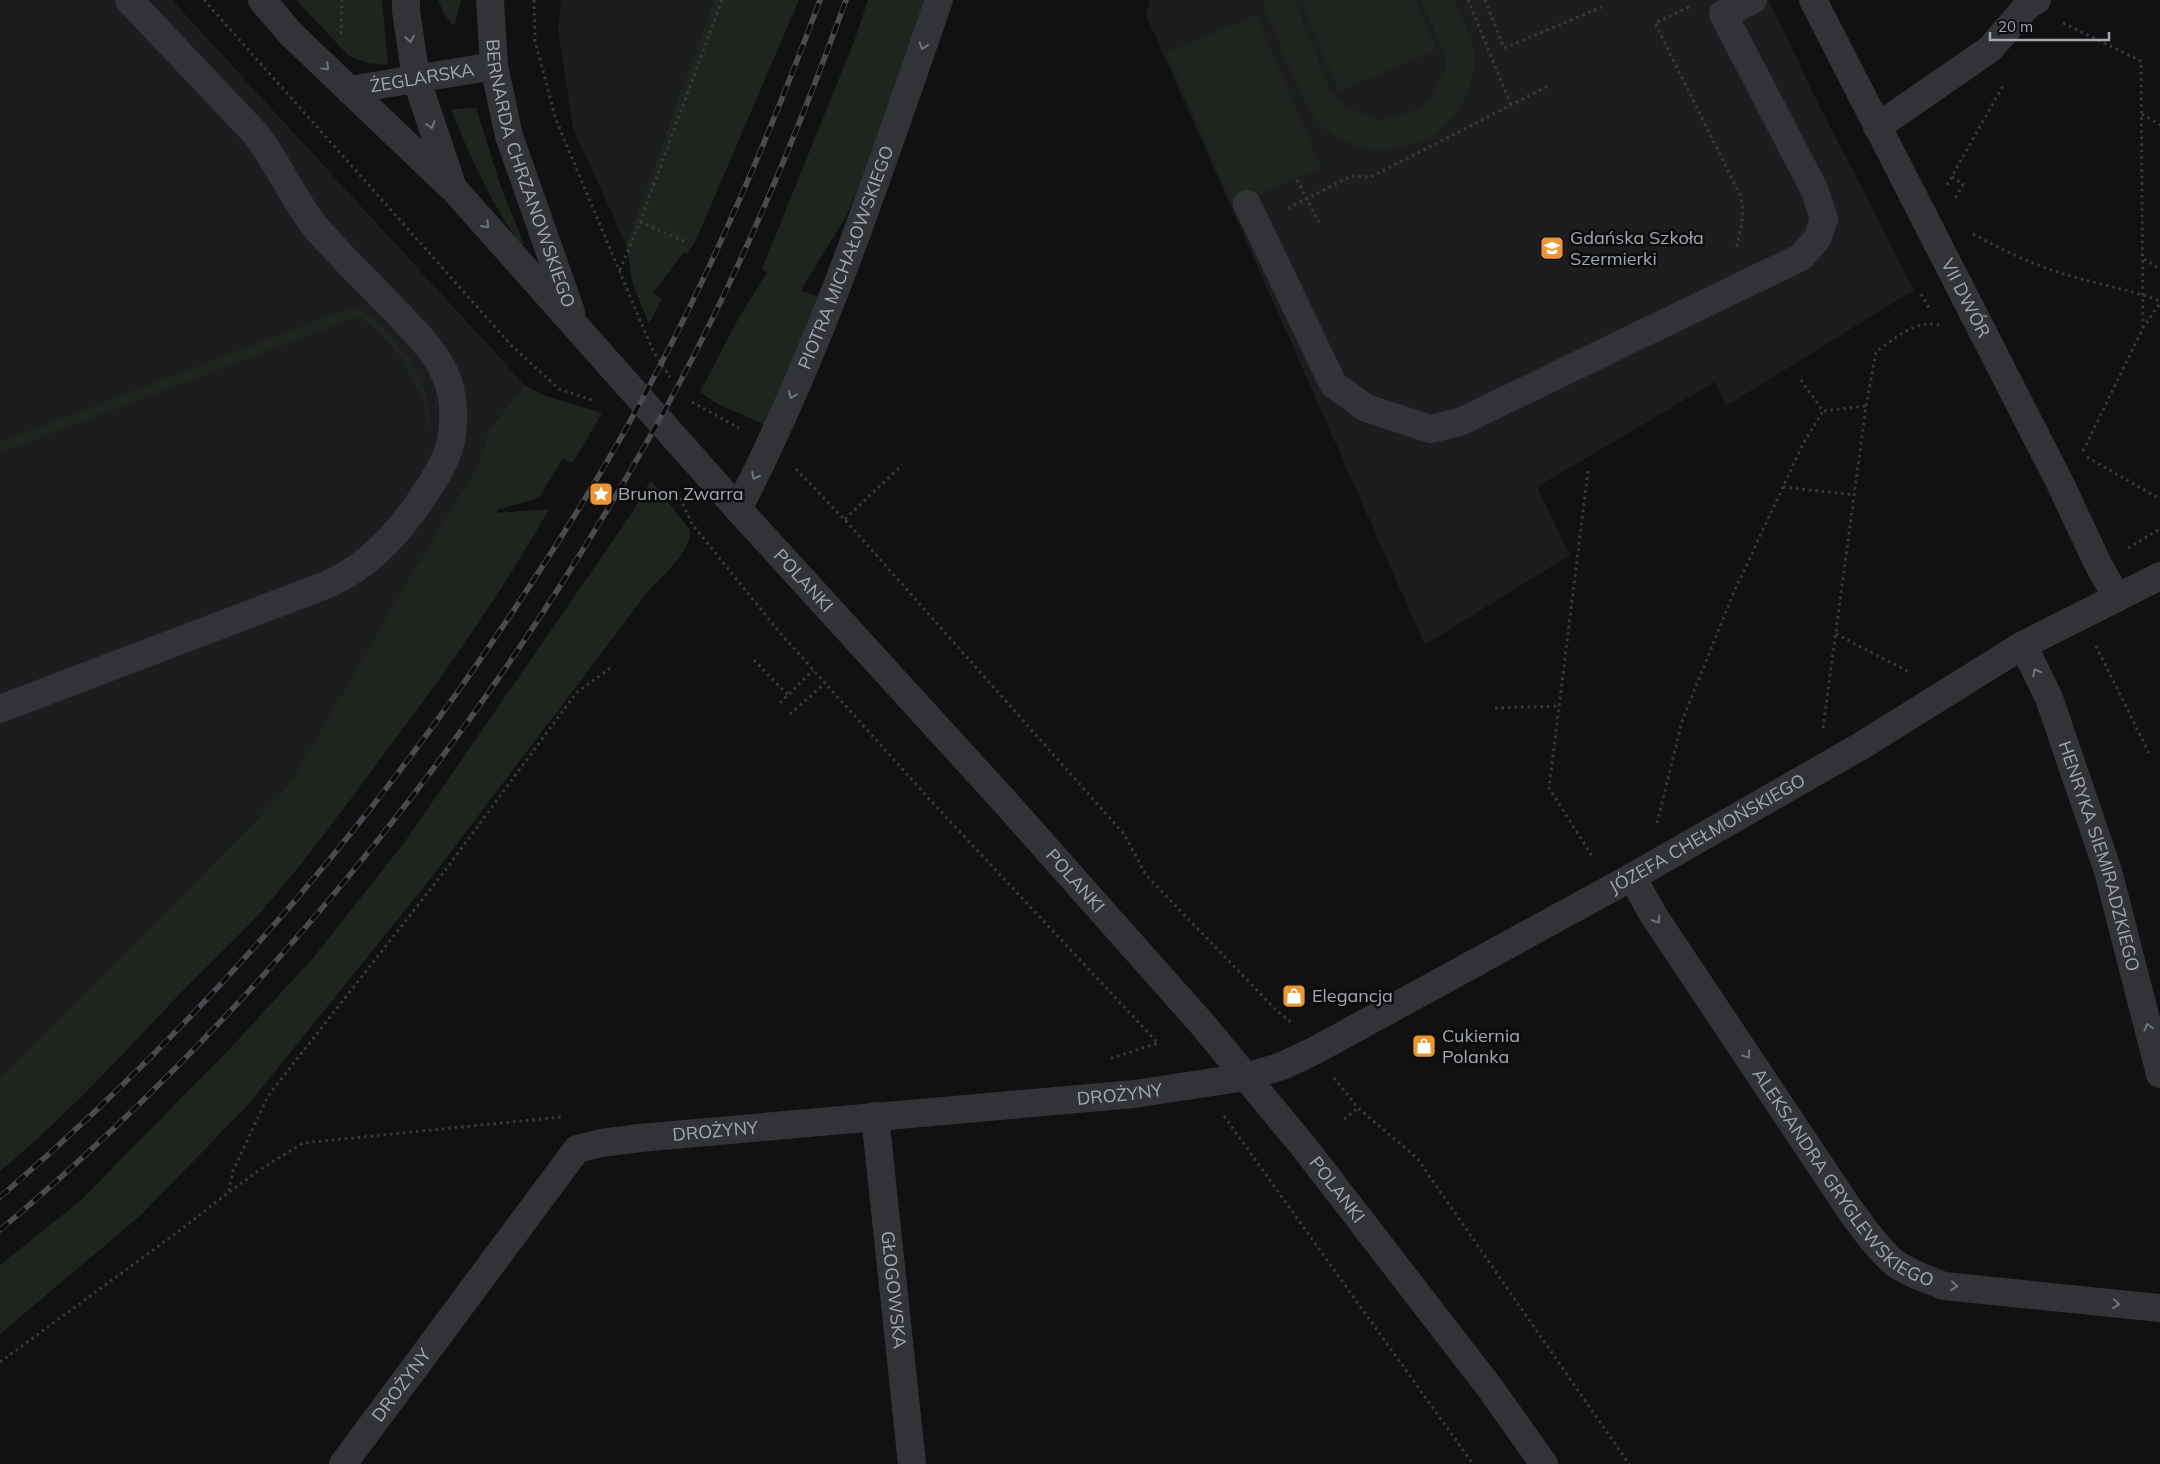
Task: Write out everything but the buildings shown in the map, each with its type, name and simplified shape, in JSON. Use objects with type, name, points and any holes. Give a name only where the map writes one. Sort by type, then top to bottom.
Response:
[{"type":"street","points":[[0,709],[326,585],[346,575],[375,553],[411,514],[440,468],[451,441],[453,420],[450,392],[446,374],[436,357],[416,333],[318,230],[292,194],[264,145],[254,132],[129,0]]},
{"type":"street","name":"ŻEGLARSKA","points":[[262,0],[290,34],[453,188]]},
{"type":"street","name":"BERNARDA CHRZANOWSKIEGO","points":[[406,0],[416,78],[453,188],[575,326]]},
{"type":"street","name":"BERNARDA CHRZANOWSKIEGO","points":[[490,0],[494,66],[509,136],[575,326]]},
{"type":"street","name":"PIOTRA MICHAŁOWSKIEGO","points":[[738,509],[772,444],[846,262],[939,0]]},
{"type":"street","points":[[1252,214],[1333,384],[1366,408],[1430,429],[1460,422],[1801,258],[1817,239],[1824,219],[1815,191],[1723,14],[1753,0]]},
{"type":"street","name":"VII DWÓR","points":[[1813,0],[2060,483],[2098,564],[2117,598]]},
{"type":"street","points":[[1877,127],[1990,48],[2028,5],[2037,0]]},
{"type":"street","name":"ŻEGLARSKA","points":[[349,90],[494,66]]},
{"type":"street","name":"POLANKI","points":[[575,326],[738,509],[1007,804],[1246,1076],[1304,1147],[1490,1388],[1544,1464]]},
{"type":"street","name":"JÓZEFA CHEŁMOŃSKIEGO","points":[[1246,1076],[1282,1066],[1314,1051],[1632,878],[1861,746],[2023,645],[2160,576]]},
{"type":"street","name":"HENRYKA SIEMIRADZKIEGO","points":[[2023,645],[2050,698],[2108,871],[2160,1074]]},
{"type":"street","name":"ALEKSANDRA GRYGLEWSKIEGO","points":[[1632,878],[1660,924],[1850,1210],[1876,1244],[1893,1262],[1918,1276],[1944,1286],[2160,1308]]},
{"type":"street","name":"DROŻYNY","points":[[343,1464],[577,1150],[600,1143],[640,1138],[1134,1094],[1246,1076]]},
{"type":"street","name":"GŁOGOWSKA","points":[[876,1116],[912,1464]]},
{"type":"path","points":[[204,0],[512,346],[559,389],[604,404]]},
{"type":"path","points":[[534,0],[535,41],[556,120],[653,351],[673,381]]},
{"type":"path","points":[[620,270],[640,222],[722,0]]},
{"type":"path","points":[[1468,0],[1511,105]]},
{"type":"path","points":[[1485,0],[1504,48],[1602,7]]},
{"type":"path","points":[[1696,4],[1655,23],[1740,195],[1743,219],[1735,254]]},
{"type":"path","points":[[2077,30],[2141,62],[2144,259],[2143,328]]},
{"type":"path","points":[[1945,189],[2004,83]]},
{"type":"path","points":[[1252,214],[1306,199],[1352,176],[1371,177],[1548,86]]},
{"type":"path","points":[[2141,114],[2160,125]]},
{"type":"path","points":[[1951,206],[1963,184],[1952,177]]},
{"type":"path","points":[[1297,180],[1319,222]]},
{"type":"path","points":[[640,222],[688,243]]},
{"type":"path","points":[[1966,230],[1999,249],[2046,269],[2143,295],[2160,302],[2143,328],[2082,454],[2160,499]]},
{"type":"path","points":[[2144,259],[2160,269]]},
{"type":"path","points":[[1823,733],[1866,406],[1876,352],[1910,329],[1932,324],[1943,326]]},
{"type":"path","points":[[1800,380],[1823,411]]},
{"type":"path","points":[[689,400],[772,444],[845,520],[1124,834],[1146,875],[1277,1011],[1295,1026]]},
{"type":"path","points":[[1823,411],[1866,406]]},
{"type":"path","points":[[1656,828],[1683,718],[1734,592],[1803,444],[1823,411]]},
{"type":"path","points":[[845,520],[902,465]]},
{"type":"path","points":[[1588,472],[1549,788],[1596,862]]},
{"type":"path","points":[[1783,487],[1854,495]]},
{"type":"path","points":[[677,492],[692,524],[781,634],[931,801],[1158,1043]]},
{"type":"path","points":[[1836,634],[1917,676]]},
{"type":"path","points":[[2096,646],[2150,755]]},
{"type":"path","points":[[754,660],[788,695]]},
{"type":"path","points":[[229,1192],[234,1171],[268,1096],[444,872],[576,693],[613,666]]},
{"type":"path","points":[[780,703],[814,670]]},
{"type":"path","points":[[790,714],[825,683]]},
{"type":"path","points":[[1495,708],[1559,706]]},
{"type":"path","points":[[1333,1077],[1358,1108],[1417,1158],[1629,1464]]},
{"type":"path","points":[[1344,1118],[1358,1108]]},
{"type":"path","points":[[1223,1115],[1473,1464]]},
{"type":"shaded area","points":[[0,0],[172,0],[525,385],[488,431],[482,454],[471,477],[412,573],[294,777],[277,798],[234,843],[0,1078]]},
{"type":"shaded area","points":[[296,0],[382,0],[388,65],[367,63],[349,56]]},
{"type":"shaded area","points":[[438,0],[461,0],[454,26],[444,14]]},
{"type":"shaded area","points":[[561,0],[714,0],[626,244],[573,128],[558,29]]},
{"type":"shaded area","points":[[714,0],[799,0],[695,242],[687,254],[683,253],[653,293],[662,299],[649,324],[633,285],[626,244]]},
{"type":"shaded area","points":[[868,0],[927,0],[882,137],[844,220],[801,290],[821,298],[766,425],[718,404],[700,392],[737,321],[767,272],[762,269],[855,39]]},
{"type":"shaded area","name":"Gdańska Szkoła Szermierki","points":[[1150,0],[1769,0],[1814,95],[1914,290],[1726,406],[1715,382],[1537,487],[1570,555],[1425,645],[1146,15]]},
{"type":"shaded area","points":[[1262,0],[1294,0],[1330,90],[1346,107],[1378,120],[1419,109],[1431,98],[1445,71],[1445,54],[1422,0],[1454,0],[1469,33],[1474,59],[1473,76],[1463,101],[1449,123],[1437,133],[1413,144],[1380,150],[1352,145],[1327,131],[1318,122],[1309,108]]},
{"type":"shaded area","points":[[1301,0],[1415,0],[1436,50],[1339,91]]},
{"type":"shaded area","points":[[1256,15],[1321,168],[1233,206],[1167,53]]},
{"type":"shaded area","points":[[476,108],[502,190],[524,244],[521,245],[491,197],[451,109]]},
{"type":"shaded area","points":[[352,307],[359,308],[368,315],[371,315],[405,354],[414,368],[422,382],[427,397],[430,414],[429,432],[423,402],[401,358],[386,339],[364,320],[357,317],[0,453],[0,442]]},
{"type":"shaded area","points":[[525,385],[543,395],[602,413],[573,463],[563,458],[539,498],[497,510],[499,513],[549,509],[512,572],[472,632],[358,790],[267,905],[90,1089],[0,1171],[0,1078],[234,843],[277,798],[294,777],[412,573],[471,477],[482,454],[488,431]]},
{"type":"shaded area","points":[[651,480],[690,530],[689,539],[681,555],[649,590],[435,873],[248,1105],[140,1216],[0,1334],[0,1265],[81,1200],[237,1041],[313,958],[404,843],[632,513]]},
{"type":"railway","points":[[0,1197],[75,1130],[147,1061],[217,988],[284,913],[348,836],[410,757],[469,676],[579,509],[613,452],[661,364],[705,275],[746,185],[820,0]]},
{"type":"railway","points":[[0,1230],[102,1140],[199,1044],[292,943],[380,838],[463,729],[541,616],[613,500],[704,336],[770,194],[846,0]]},
{"type":"place","name":"Gdańska Szkoła Szermierki","points":[[1552,248]]},
{"type":"place","name":"Brunon Zwarra","points":[[601,494]]},
{"type":"place","name":"Elegancja","points":[[1294,996]]},
{"type":"place","name":"Cukiernia Polanka","points":[[1424,1046]]}]
